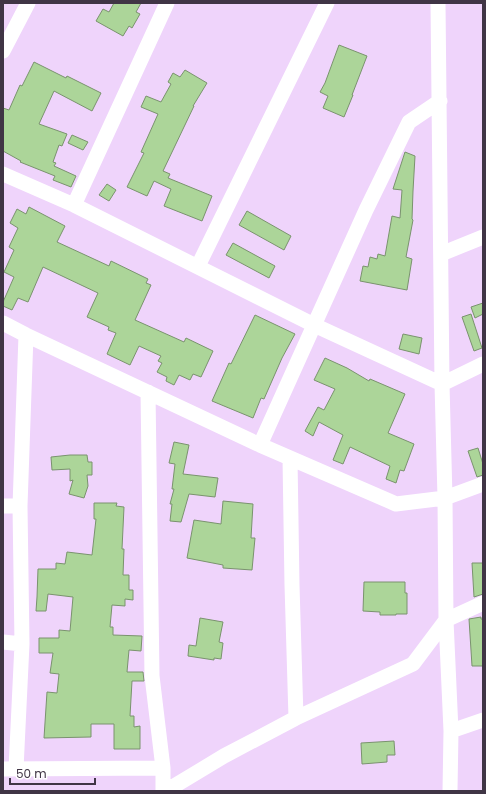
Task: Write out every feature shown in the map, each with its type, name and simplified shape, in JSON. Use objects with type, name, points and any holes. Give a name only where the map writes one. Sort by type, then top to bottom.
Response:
[{"type":"street","points":[[3,51],[28,3]]},
{"type":"street","points":[[74,205],[167,3]]},
{"type":"street","points":[[198,266],[327,3]]},
{"type":"street","points":[[438,3],[446,620],[451,731],[450,791]]},
{"type":"street","points":[[260,445],[366,210],[409,122],[440,101]]},
{"type":"street","points":[[3,174],[74,205],[314,325],[442,384]]},
{"type":"street","points":[[441,254],[483,237]]},
{"type":"street","points":[[3,322],[26,335],[260,445],[396,504],[445,498],[483,484]]},
{"type":"street","points":[[26,335],[20,506],[22,644],[9,769],[163,768]]},
{"type":"street","points":[[442,384],[483,364]]},
{"type":"street","points":[[148,392],[152,676],[163,768],[163,791]]},
{"type":"street","points":[[290,458],[296,718]]},
{"type":"street","points":[[3,506],[20,506]]},
{"type":"street","points":[[166,791],[224,756],[296,718],[413,664],[446,620],[483,603]]},
{"type":"street","points":[[3,642],[22,644]]},
{"type":"street","points":[[451,731],[483,720]]},
{"type":"building","points":[[114,3],[141,3],[136,12],[140,14],[132,28],[129,26],[123,36],[96,21],[103,9],[109,12]]},
{"type":"building","points":[[339,45],[367,56],[344,117],[323,108],[328,96],[320,92],[325,83]]},
{"type":"building","points":[[34,62],[101,93],[92,111],[54,91],[39,124],[67,134],[62,146],[59,145],[53,162],[56,163],[54,166],[76,176],[71,187],[53,180],[55,176],[20,162],[21,161],[3,151],[3,108],[9,110],[20,85],[22,86]]},
{"type":"building","points":[[185,70],[207,83],[193,106],[163,171],[170,174],[168,178],[212,196],[202,221],[164,206],[171,189],[154,181],[147,196],[127,187],[144,153],[141,152],[158,114],[141,107],[146,96],[161,102],[171,84],[168,82],[173,73],[180,77]]},
{"type":"building","points":[[72,135],[88,142],[83,150],[68,143]]},
{"type":"building","points":[[405,152],[415,156],[413,220],[406,257],[412,259],[407,290],[360,281],[363,266],[368,267],[370,257],[377,259],[378,254],[385,256],[392,216],[400,218],[402,190],[393,189]]},
{"type":"building","points":[[107,184],[116,190],[109,201],[99,195]]},
{"type":"building","points":[[29,207],[65,226],[57,242],[109,266],[111,261],[148,279],[146,283],[151,285],[135,320],[184,342],[186,338],[213,351],[201,377],[193,374],[190,380],[179,375],[174,385],[166,381],[167,377],[157,372],[162,363],[158,361],[161,356],[139,346],[130,365],[107,354],[116,333],[108,330],[109,327],[87,317],[98,293],[43,267],[28,302],[18,298],[12,310],[3,306],[3,302],[14,277],[4,272],[14,250],[9,247],[18,228],[10,223],[17,209],[26,214]]},
{"type":"building","points":[[247,211],[291,236],[284,250],[239,225]]},
{"type":"building","points":[[233,243],[275,266],[269,278],[226,255]]},
{"type":"building","points":[[483,303],[483,314],[475,318],[471,307]]},
{"type":"building","points":[[471,314],[482,348],[474,351],[462,317]]},
{"type":"building","points":[[255,315],[295,334],[282,358],[264,399],[261,398],[253,418],[212,401],[229,363],[231,364]]},
{"type":"building","points":[[403,334],[422,338],[419,354],[399,349]]},
{"type":"building","points":[[325,358],[347,368],[369,381],[370,379],[405,394],[388,433],[414,444],[404,471],[400,470],[396,483],[386,479],[390,466],[350,447],[343,464],[333,460],[343,435],[319,422],[313,436],[305,431],[318,407],[324,410],[335,389],[314,380]]},
{"type":"building","points":[[174,442],[189,445],[183,474],[218,478],[215,497],[189,494],[181,522],[170,521],[172,504],[170,504],[174,489],[172,489],[175,464],[169,463]]},
{"type":"building","points":[[478,448],[483,464],[483,475],[477,477],[468,451]]},
{"type":"building","points":[[87,455],[88,462],[92,462],[92,475],[87,475],[88,486],[84,498],[69,494],[73,480],[70,481],[70,469],[52,470],[51,457]]},
{"type":"building","points":[[223,501],[253,504],[251,538],[255,538],[252,570],[223,568],[223,565],[187,558],[194,520],[221,524]]},
{"type":"building","points":[[94,503],[117,503],[116,506],[124,507],[122,549],[124,549],[123,575],[129,575],[129,590],[133,590],[133,600],[125,599],[125,606],[112,605],[110,627],[113,627],[113,635],[142,636],[141,651],[129,650],[127,672],[143,672],[144,681],[132,681],[130,716],[134,716],[134,727],[140,726],[140,749],[114,749],[114,724],[91,724],[91,737],[44,738],[47,692],[57,693],[59,674],[50,673],[53,653],[39,653],[39,638],[59,638],[59,630],[70,631],[73,597],[48,594],[46,611],[36,611],[38,569],[56,569],[56,563],[65,564],[67,552],[92,555],[96,519],[94,519]]},
{"type":"building","points":[[472,563],[483,563],[483,594],[474,597]]},
{"type":"building","points":[[364,582],[405,582],[405,593],[407,593],[407,614],[380,615],[380,612],[363,611]]},
{"type":"building","points":[[481,617],[481,619],[483,619],[483,666],[472,666],[469,619]]},
{"type":"building","points":[[200,618],[223,622],[219,642],[223,643],[221,659],[214,658],[214,660],[188,656],[189,645],[196,646]]},
{"type":"building","points":[[394,741],[395,755],[387,755],[387,762],[362,764],[361,743]]}]
